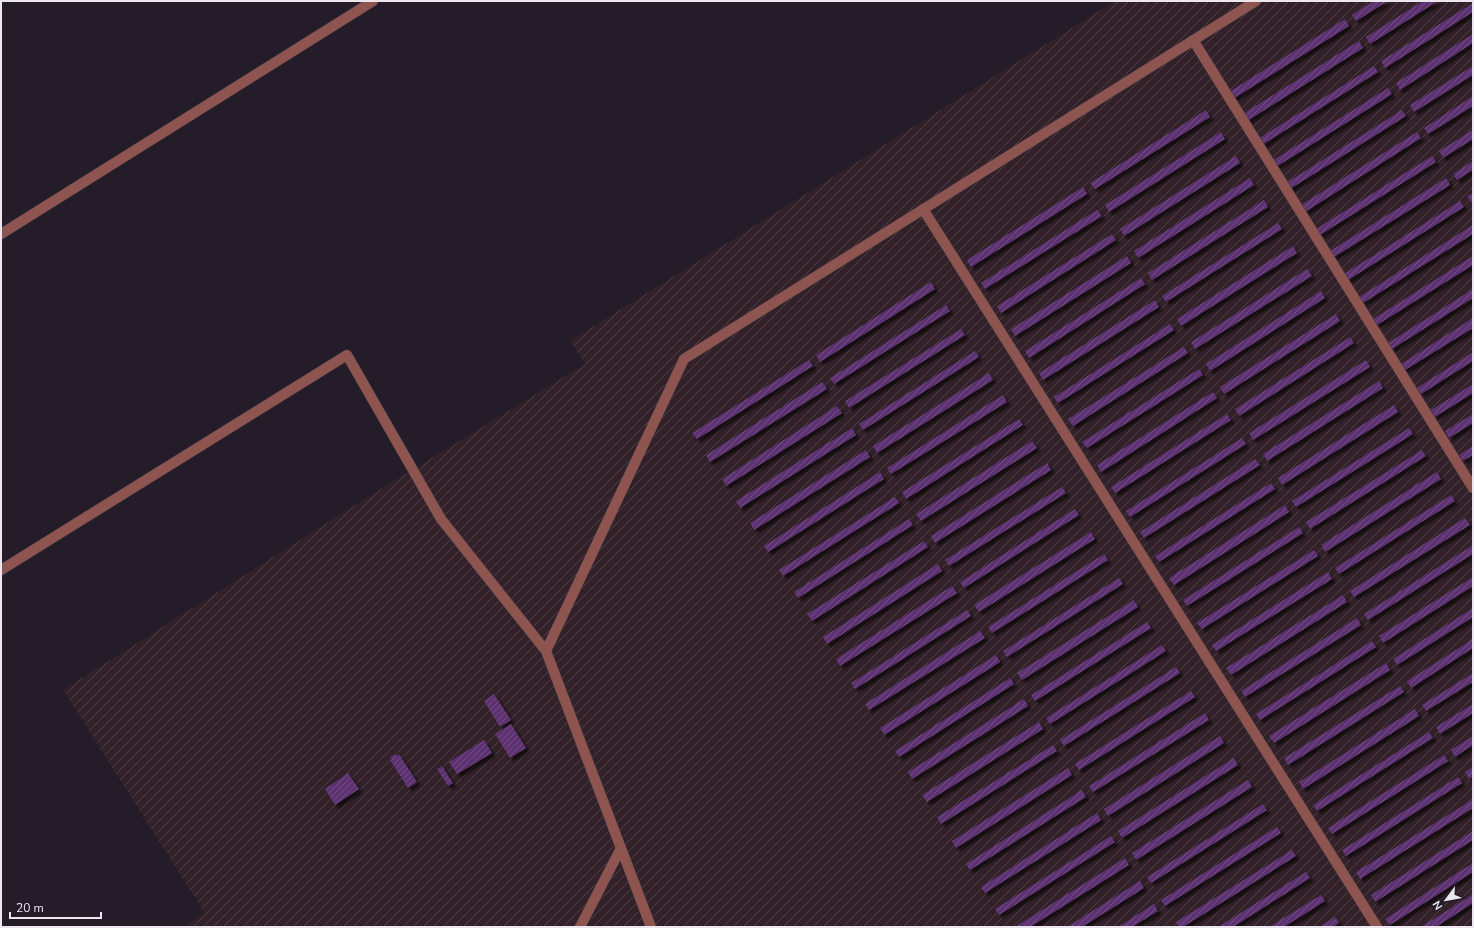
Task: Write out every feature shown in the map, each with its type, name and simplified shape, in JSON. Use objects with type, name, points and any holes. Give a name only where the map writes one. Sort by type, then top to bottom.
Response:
[{"type":"lane","points":[[1,234],[373,1]]},
{"type":"lane","points":[[546,651],[684,359],[1256,1]]},
{"type":"lane","points":[[1193,40],[1473,488]]},
{"type":"lane","points":[[923,210],[1377,927]]},
{"type":"lane","points":[[1,570],[347,355],[441,519],[546,651],[651,927]]},
{"type":"lane","points":[[580,927],[620,848]]},
{"type":"shaded area","points":[[1115,1],[1473,1],[1473,927],[185,927],[204,912],[63,690],[363,500],[585,364],[570,341]]},
{"type":"building","points":[[1374,1],[1388,1],[1356,21],[1352,15]]},
{"type":"building","points":[[1423,1],[1438,1],[1370,44],[1366,37]]},
{"type":"building","points":[[1473,3],[1473,12],[1385,68],[1381,61]]},
{"type":"building","points":[[1345,19],[1349,26],[1233,99],[1229,92]]},
{"type":"building","points":[[1473,34],[1473,43],[1400,90],[1396,83]]},
{"type":"building","points":[[1359,41],[1363,48],[1247,121],[1243,114]]},
{"type":"building","points":[[1374,66],[1378,72],[1262,145],[1258,139]]},
{"type":"building","points":[[1473,66],[1473,75],[1414,112],[1410,105]]},
{"type":"building","points":[[1388,88],[1392,94],[1276,167],[1272,161]]},
{"type":"building","points":[[1473,96],[1473,106],[1428,134],[1424,128]]},
{"type":"building","points":[[1206,110],[1210,117],[1095,189],[1090,183]]},
{"type":"building","points":[[1402,110],[1406,116],[1290,189],[1286,183]]},
{"type":"building","points":[[1473,130],[1473,139],[1443,158],[1439,151]]},
{"type":"building","points":[[1221,132],[1225,139],[1109,212],[1105,205]]},
{"type":"building","points":[[1417,132],[1421,138],[1305,212],[1301,205]]},
{"type":"building","points":[[1236,156],[1240,163],[1124,236],[1120,229]]},
{"type":"building","points":[[1432,156],[1436,162],[1320,235],[1316,229]]},
{"type":"building","points":[[1473,161],[1473,170],[1457,180],[1453,174]]},
{"type":"building","points":[[1250,178],[1254,185],[1138,258],[1134,251]]},
{"type":"building","points":[[1446,178],[1450,185],[1334,257],[1330,251]]},
{"type":"building","points":[[1083,187],[1087,194],[971,267],[967,260]]},
{"type":"building","points":[[1473,193],[1473,202],[1472,203],[1467,196]]},
{"type":"building","points":[[1264,200],[1268,207],[1152,280],[1148,273]]},
{"type":"building","points":[[1460,201],[1464,207],[1348,280],[1344,274]]},
{"type":"building","points":[[1097,210],[1102,216],[985,289],[981,283]]},
{"type":"building","points":[[1278,223],[1282,229],[1166,302],[1162,296]]},
{"type":"building","points":[[1473,225],[1473,234],[1363,303],[1359,297]]},
{"type":"building","points":[[1112,234],[1116,240],[1001,313],[997,306]]},
{"type":"building","points":[[1293,246],[1297,253],[1181,326],[1177,319]]},
{"type":"building","points":[[1127,256],[1131,263],[1015,336],[1011,329]]},
{"type":"building","points":[[1473,256],[1473,265],[1377,325],[1373,319]]},
{"type":"building","points":[[1307,269],[1312,276],[1195,349],[1191,342]]},
{"type":"building","points":[[1141,278],[1145,284],[1029,358],[1025,351]]},
{"type":"building","points":[[931,282],[935,289],[820,362],[816,355]]},
{"type":"building","points":[[1473,289],[1473,298],[1392,349],[1388,343]]},
{"type":"building","points":[[1321,291],[1325,298],[1210,371],[1206,364]]},
{"type":"building","points":[[1155,300],[1159,307],[1043,380],[1039,373]]},
{"type":"building","points":[[946,305],[950,311],[834,384],[830,378]]},
{"type":"building","points":[[1336,314],[1340,321],[1224,394],[1220,387]]},
{"type":"building","points":[[1473,318],[1473,328],[1405,370],[1401,364]]},
{"type":"building","points":[[1170,324],[1174,330],[1058,403],[1054,397]]},
{"type":"building","points":[[961,329],[965,335],[849,408],[845,401]]},
{"type":"building","points":[[1350,337],[1354,343],[1239,416],[1235,409]]},
{"type":"building","points":[[1184,347],[1188,353],[1073,426],[1068,419]]},
{"type":"building","points":[[975,351],[979,357],[863,430],[859,424]]},
{"type":"building","points":[[1473,352],[1473,361],[1421,394],[1417,388]]},
{"type":"building","points":[[809,360],[813,366],[697,439],[692,433]]},
{"type":"building","points":[[1366,360],[1370,367],[1253,440],[1249,433]]},
{"type":"building","points":[[1199,369],[1203,375],[1087,448],[1082,442]]},
{"type":"building","points":[[989,373],[993,380],[877,453],[873,446]]},
{"type":"building","points":[[1379,381],[1383,388],[1267,461],[1263,454]]},
{"type":"building","points":[[822,382],[827,389],[710,462],[706,455]]},
{"type":"building","points":[[1473,384],[1473,393],[1435,417],[1431,410]]},
{"type":"building","points":[[1213,392],[1217,398],[1101,472],[1097,465]]},
{"type":"building","points":[[1003,395],[1007,402],[891,474],[887,468]]},
{"type":"building","points":[[1394,405],[1398,412],[1282,485],[1278,478]]},
{"type":"building","points":[[837,406],[842,413],[726,486],[722,479]]},
{"type":"building","points":[[1227,414],[1231,420],[1115,493],[1111,487]]},
{"type":"building","points":[[1473,414],[1473,423],[1449,438],[1445,431]]},
{"type":"building","points":[[1019,419],[1023,425],[906,499],[902,492]]},
{"type":"building","points":[[852,428],[856,435],[740,508],[736,501]]},
{"type":"building","points":[[1409,428],[1413,434],[1296,507],[1292,501]]},
{"type":"building","points":[[1242,438],[1246,444],[1130,517],[1126,511]]},
{"type":"building","points":[[1032,441],[1037,448],[921,521],[916,514]]},
{"type":"building","points":[[1473,446],[1473,455],[1463,461],[1459,455]]},
{"type":"building","points":[[866,450],[870,457],[754,530],[750,523]]},
{"type":"building","points":[[1422,450],[1426,456],[1310,529],[1306,522]]},
{"type":"building","points":[[1255,459],[1260,465],[1144,538],[1140,532]]},
{"type":"building","points":[[1047,463],[1051,470],[935,543],[931,536]]},
{"type":"building","points":[[880,472],[884,479],[768,552],[764,546]]},
{"type":"building","points":[[1437,472],[1441,479],[1325,552],[1321,545]]},
{"type":"building","points":[[1271,483],[1275,489],[1159,562],[1155,556]]},
{"type":"building","points":[[1062,487],[1066,493],[949,566],[945,560]]},
{"type":"building","points":[[1451,495],[1455,501],[1339,574],[1335,568]]},
{"type":"building","points":[[895,497],[899,503],[783,576],[779,570]]},
{"type":"building","points":[[1285,505],[1289,512],[1174,585],[1169,578]]},
{"type":"building","points":[[1075,509],[1079,515],[964,588],[960,582]]},
{"type":"building","points":[[1465,518],[1470,525],[1354,597],[1350,591]]},
{"type":"building","points":[[909,519],[913,525],[798,598],[794,592]]},
{"type":"building","points":[[1299,527],[1303,533],[1187,606],[1183,600]]},
{"type":"building","points":[[1091,532],[1095,539],[979,612],[974,605]]},
{"type":"building","points":[[924,541],[928,547],[812,621],[807,614]]},
{"type":"building","points":[[1473,545],[1473,554],[1368,620],[1364,614]]},
{"type":"building","points":[[1314,550],[1318,556],[1202,629],[1197,623]]},
{"type":"building","points":[[1104,554],[1108,560],[992,633],[988,627]]},
{"type":"building","points":[[938,564],[942,571],[827,644],[823,637]]},
{"type":"building","points":[[1328,572],[1332,579],[1216,651],[1212,645]]},
{"type":"building","points":[[1473,577],[1473,586],[1383,643],[1379,636]]},
{"type":"building","points":[[1119,578],[1123,584],[1007,657],[1003,651]]},
{"type":"building","points":[[952,586],[957,593],[840,666],[836,659]]},
{"type":"building","points":[[1343,595],[1347,602],[1231,675],[1226,668]]},
{"type":"building","points":[[1134,600],[1138,607],[1022,680],[1017,673]]},
{"type":"building","points":[[1473,608],[1473,617],[1397,665],[1393,659]]},
{"type":"building","points":[[967,610],[971,616],[855,689],[851,683]]},
{"type":"building","points":[[1357,618],[1361,625],[1245,697],[1241,691]]},
{"type":"building","points":[[1147,622],[1151,628],[1035,701],[1031,695]]},
{"type":"building","points":[[980,631],[985,638],[869,710],[865,704]]},
{"type":"building","points":[[1473,639],[1473,648],[1411,688],[1407,681]]},
{"type":"building","points":[[1372,641],[1376,647],[1260,720],[1256,714]]},
{"type":"building","points":[[1162,645],[1166,651],[1050,724],[1046,718]]},
{"type":"building","points":[[996,655],[1000,662],[884,735],[880,728]]},
{"type":"building","points":[[1386,663],[1390,670],[1274,743],[1269,736]]},
{"type":"building","points":[[1176,667],[1180,673],[1064,746],[1060,740]]},
{"type":"building","points":[[1473,673],[1473,682],[1426,711],[1422,705]]},
{"type":"building","points":[[1010,678],[1014,684],[899,757],[895,751]]},
{"type":"building","points":[[1400,686],[1404,692],[1288,765],[1284,758]]},
{"type":"building","points":[[1191,691],[1195,697],[1079,770],[1075,764]]},
{"type":"building","points":[[494,694],[511,720],[500,727],[484,701]]},
{"type":"building","points":[[1024,699],[1028,706],[912,779],[908,772]]},
{"type":"building","points":[[1473,704],[1473,713],[1440,734],[1436,727]]},
{"type":"building","points":[[1415,709],[1419,716],[1303,789],[1299,782]]},
{"type":"building","points":[[1205,713],[1209,720],[1093,792],[1089,786]]},
{"type":"building","points":[[1039,722],[1043,729],[927,802],[922,795]]},
{"type":"building","points":[[511,724],[526,748],[510,758],[495,734]]},
{"type":"building","points":[[1429,732],[1433,738],[1317,811],[1313,805]]},
{"type":"building","points":[[1220,736],[1224,743],[1108,816],[1104,809]]},
{"type":"building","points":[[1473,736],[1473,745],[1455,757],[1451,750]]},
{"type":"building","points":[[484,740],[492,753],[457,774],[449,762]]},
{"type":"building","points":[[1053,745],[1057,751],[941,824],[937,817]]},
{"type":"building","points":[[395,754],[396,756],[399,754],[417,782],[408,788],[390,760],[392,759],[390,757]]},
{"type":"building","points":[[1444,755],[1448,761],[1332,834],[1328,828]]},
{"type":"building","points":[[1234,758],[1238,765],[1122,838],[1118,831]]},
{"type":"building","points":[[442,766],[453,783],[448,786],[437,769]]},
{"type":"building","points":[[1473,767],[1473,776],[1469,779],[1465,772]]},
{"type":"building","points":[[1068,768],[1072,775],[956,848],[952,841]]},
{"type":"building","points":[[348,773],[359,789],[335,805],[325,789]]},
{"type":"building","points":[[1458,777],[1462,783],[1346,856],[1342,850]]},
{"type":"building","points":[[1248,780],[1252,787],[1136,860],[1132,853]]},
{"type":"building","points":[[1082,790],[1086,797],[970,870],[966,864]]},
{"type":"building","points":[[1472,800],[1473,808],[1360,879],[1356,872]]},
{"type":"building","points":[[1263,804],[1267,810],[1151,883],[1147,877]]},
{"type":"building","points":[[1097,813],[1101,820],[985,893],[981,887]]},
{"type":"building","points":[[1277,827],[1281,833],[1165,906],[1161,900]]},
{"type":"building","points":[[1473,831],[1473,840],[1375,902],[1371,895]]},
{"type":"building","points":[[1111,836],[1115,842],[999,915],[995,909]]},
{"type":"building","points":[[1292,850],[1296,856],[1183,927],[1179,927],[1176,922]]},
{"type":"building","points":[[1125,858],[1129,865],[1030,927],[1015,927]]},
{"type":"building","points":[[1473,863],[1473,872],[1390,925],[1385,919]]},
{"type":"building","points":[[1306,872],[1310,878],[1233,927],[1218,927]]},
{"type":"building","points":[[1140,881],[1144,888],[1082,927],[1067,927]]},
{"type":"building","points":[[1473,894],[1473,903],[1436,927],[1421,927]]},
{"type":"building","points":[[1321,895],[1325,901],[1284,927],[1269,927]]},
{"type":"building","points":[[1154,904],[1158,911],[1132,927],[1118,927]]},
{"type":"building","points":[[1335,917],[1339,923],[1333,927],[1319,927]]}]
